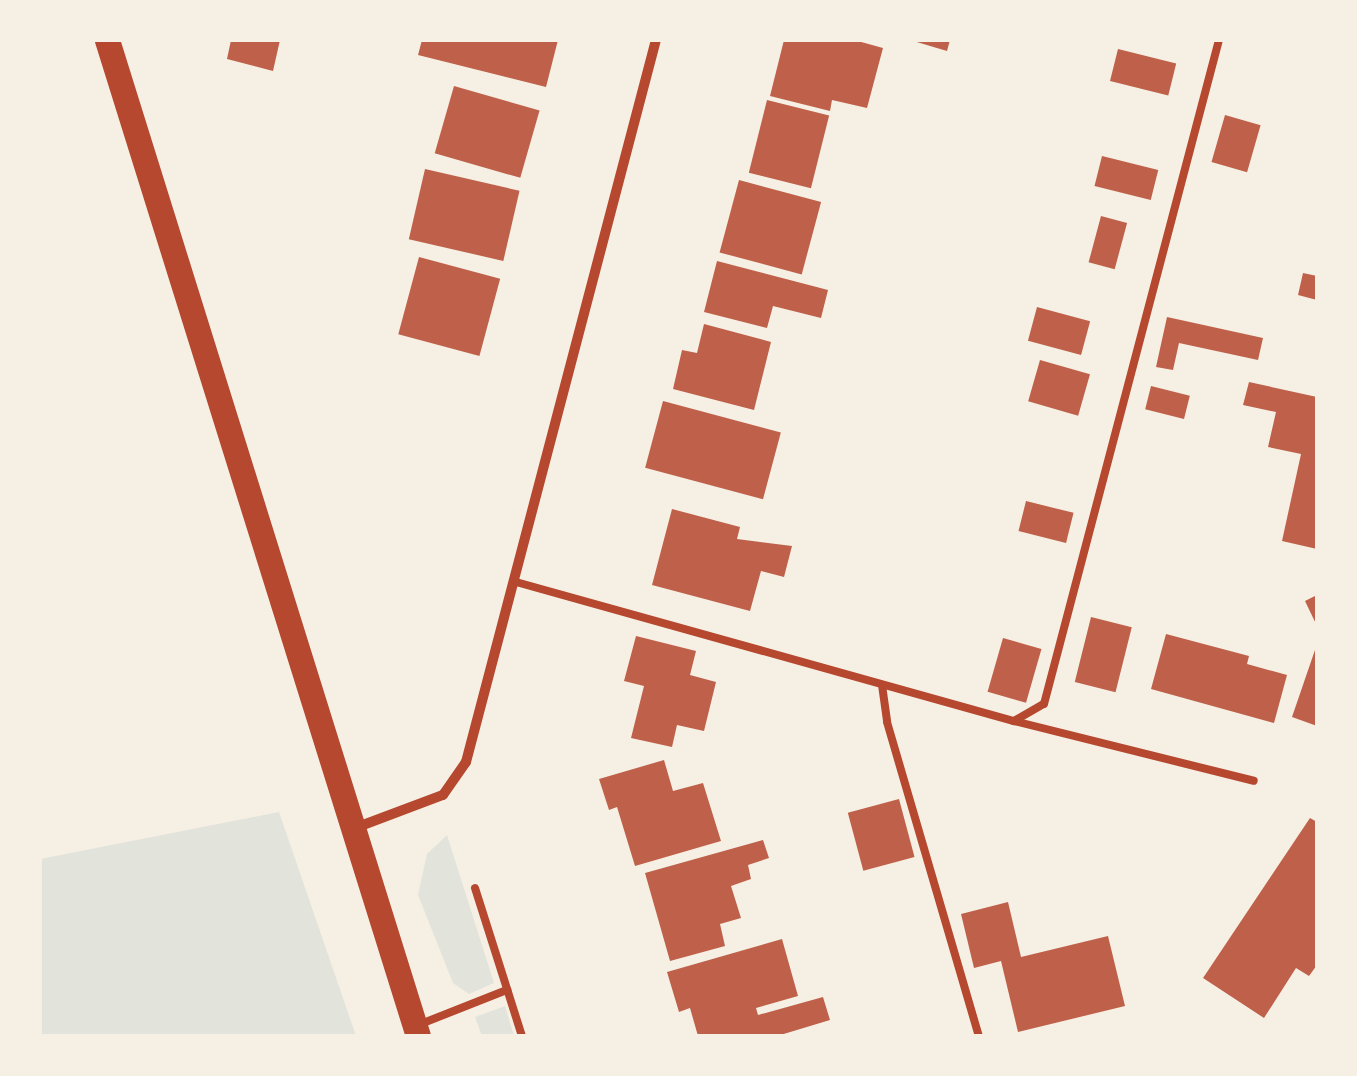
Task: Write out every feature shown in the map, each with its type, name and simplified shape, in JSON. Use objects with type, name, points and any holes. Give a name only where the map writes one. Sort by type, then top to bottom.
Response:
[{"type":"main road","points":[[107,40],[417,1031]]},
{"type":"street","points":[[355,828],[443,795],[466,762],[656,40]]},
{"type":"lane","points":[[1014,721],[1044,704],[1219,40]]},
{"type":"lane","points":[[516,582],[1014,721],[1254,781]]},
{"type":"lane","points":[[882,685],[887,722],[979,1036]]},
{"type":"lane","points":[[475,888],[522,1036]]},
{"type":"lane","points":[[417,1031],[507,990]]},
{"type":"shaded area","points":[[279,812],[356,1036],[40,1036],[40,859]]},
{"type":"shaded area","points":[[447,835],[494,983],[469,994],[453,983],[418,895],[427,854]]},
{"type":"shaded area","points":[[505,1006],[514,1036],[482,1036],[475,1017]]},
{"type":"building","points":[[231,40],[280,40],[273,71],[227,59]]},
{"type":"building","points":[[422,40],[558,40],[546,87],[418,55]]},
{"type":"building","points":[[784,40],[854,40],[883,48],[867,108],[832,100],[830,111],[770,96]]},
{"type":"building","points":[[910,40],[950,40],[947,51]]},
{"type":"building","points":[[1118,49],[1176,64],[1168,96],[1110,81]]},
{"type":"building","points":[[454,86],[540,111],[520,178],[435,153]]},
{"type":"building","points":[[767,100],[829,115],[811,188],[749,173]]},
{"type":"building","points":[[1225,115],[1261,125],[1247,172],[1211,162]]},
{"type":"building","points":[[1102,156],[1158,170],[1151,200],[1095,186]]},
{"type":"building","points":[[425,169],[520,191],[503,261],[409,239]]},
{"type":"building","points":[[739,180],[821,202],[802,274],[720,252]]},
{"type":"building","points":[[1101,216],[1127,223],[1115,269],[1089,262]]},
{"type":"building","points":[[419,257],[500,279],[479,356],[398,334]]},
{"type":"building","points":[[717,261],[828,290],[821,318],[773,306],[767,328],[704,312]]},
{"type":"building","points":[[1303,273],[1317,276],[1317,300],[1298,295]]},
{"type":"building","points":[[1037,307],[1090,321],[1081,355],[1028,341]]},
{"type":"building","points":[[1167,317],[1263,338],[1258,360],[1179,343],[1173,370],[1156,367]]},
{"type":"building","points":[[704,324],[771,342],[754,410],[673,389],[682,350],[697,353]]},
{"type":"building","points":[[1040,360],[1090,374],[1078,416],[1028,401]]},
{"type":"building","points":[[1249,382],[1317,397],[1317,549],[1282,541],[1301,454],[1268,447],[1276,412],[1243,405]]},
{"type":"building","points":[[1151,386],[1190,396],[1184,419],[1145,409]]},
{"type":"building","points":[[663,401],[781,433],[763,499],[645,468]]},
{"type":"building","points":[[1026,501],[1074,513],[1066,543],[1019,531]]},
{"type":"building","points":[[672,509],[740,527],[737,539],[792,546],[784,577],[761,571],[750,611],[652,585]]},
{"type":"building","points":[[1317,595],[1317,626],[1305,601]]},
{"type":"building","points":[[1091,617],[1132,627],[1116,692],[1075,682]]},
{"type":"building","points":[[1166,634],[1249,656],[1247,664],[1287,675],[1274,723],[1151,689]]},
{"type":"building","points":[[636,636],[696,651],[690,675],[716,682],[704,731],[677,725],[672,747],[631,738],[644,686],[624,681]]},
{"type":"building","points":[[1003,638],[1041,649],[1026,703],[988,692]]},
{"type":"building","points":[[1317,647],[1317,726],[1292,717]]},
{"type":"building","points":[[664,760],[673,791],[703,783],[721,841],[635,866],[617,807],[609,810],[599,779]]},
{"type":"building","points":[[899,799],[915,857],[863,871],[848,813]]},
{"type":"building","points":[[1310,818],[1317,822],[1317,965],[1309,976],[1296,968],[1264,1018],[1203,978]]},
{"type":"building","points":[[763,840],[769,858],[748,865],[751,879],[731,886],[741,918],[720,924],[725,946],[670,961],[645,873]]},
{"type":"building","points":[[1008,902],[1021,957],[1108,936],[1125,1006],[1018,1032],[1001,961],[974,968],[961,914]]},
{"type":"building","points":[[782,939],[798,996],[756,1008],[758,1015],[823,997],[830,1020],[777,1036],[698,1036],[690,1008],[679,1012],[667,972]]}]
